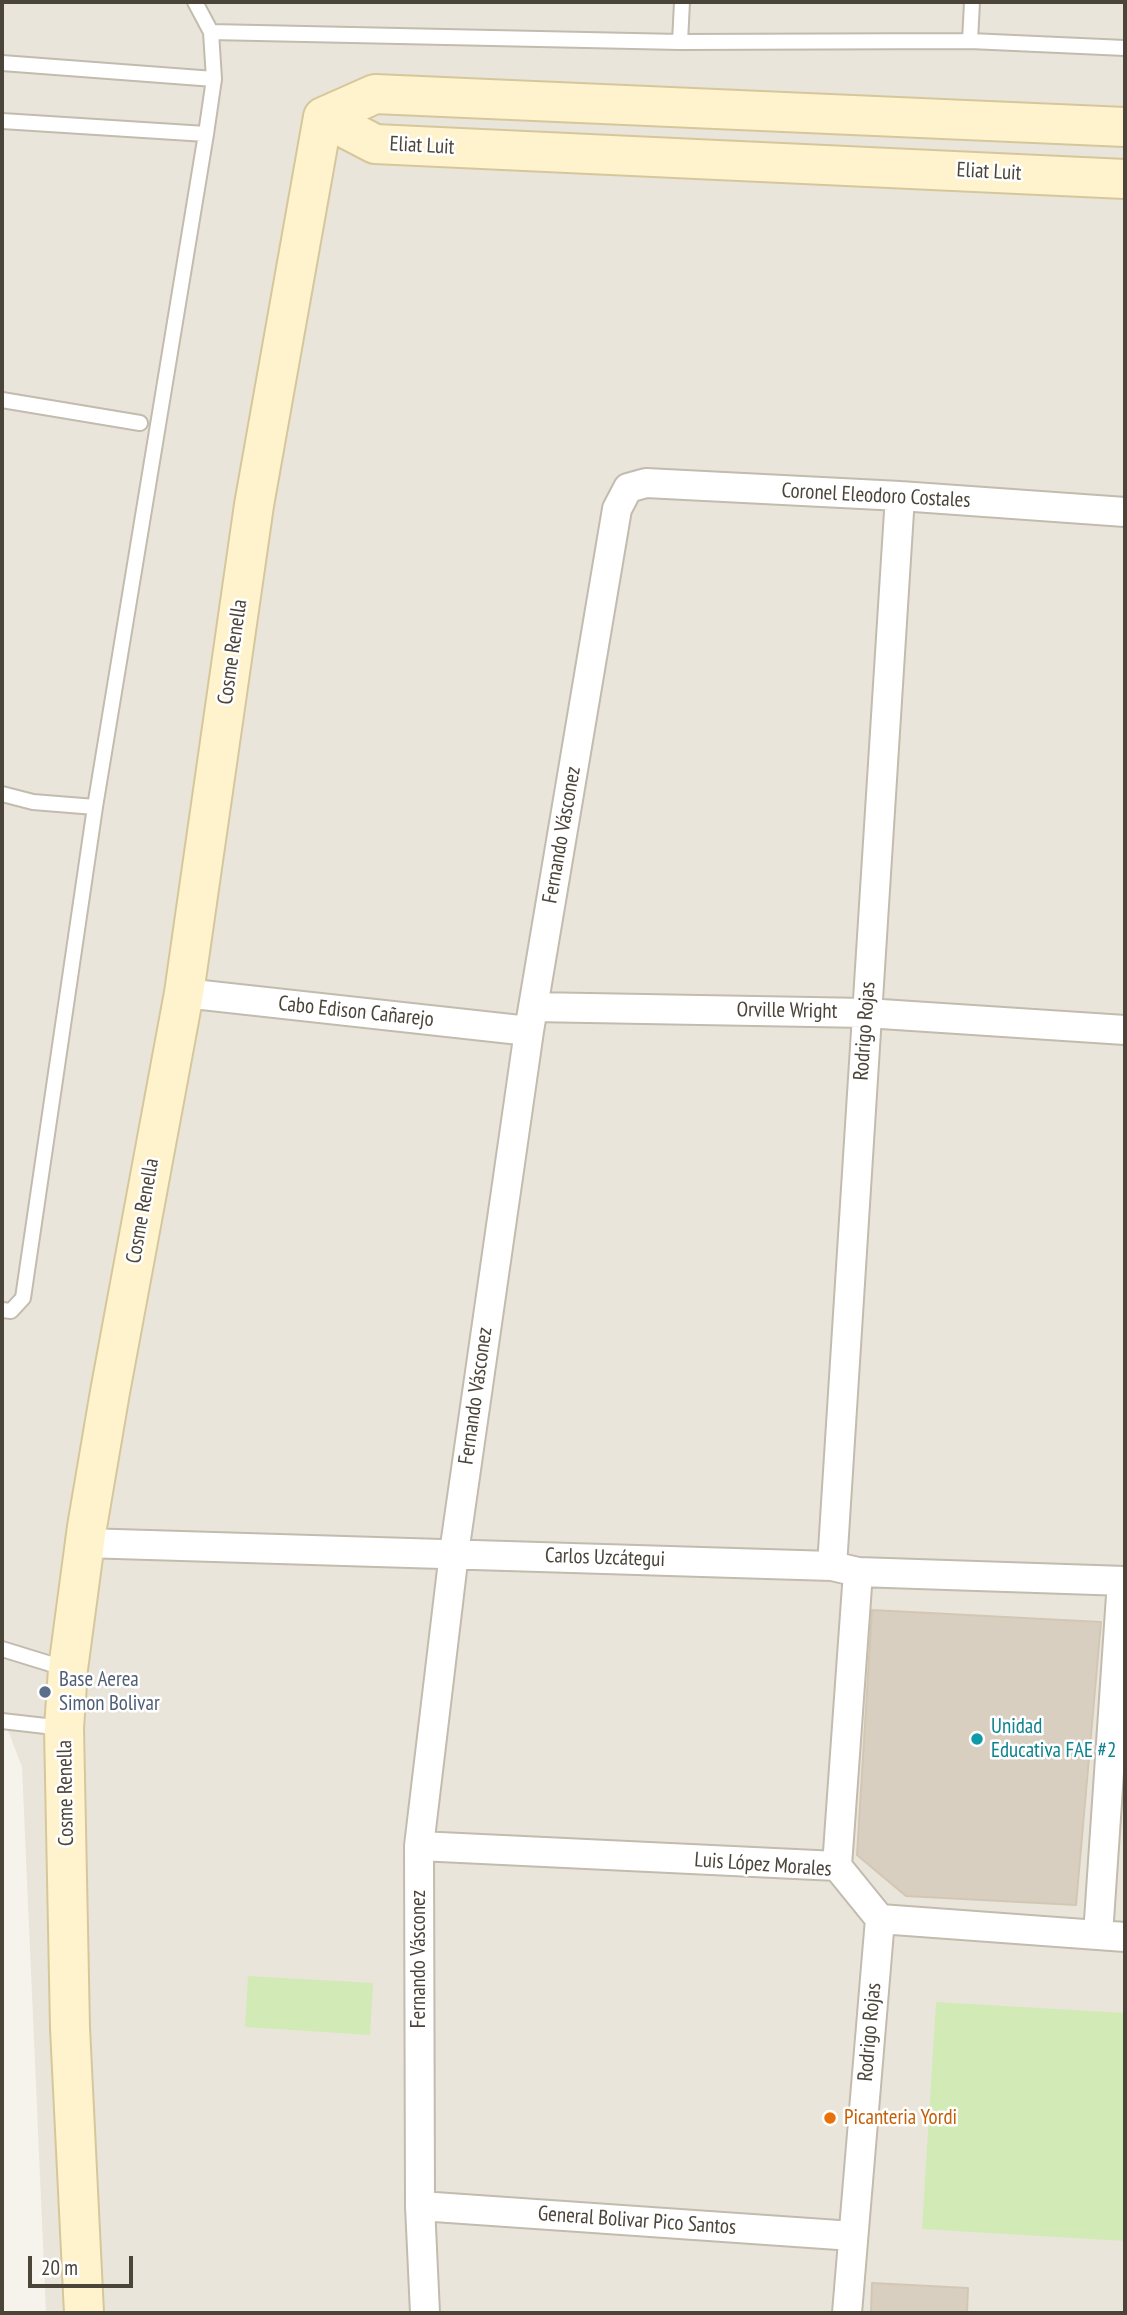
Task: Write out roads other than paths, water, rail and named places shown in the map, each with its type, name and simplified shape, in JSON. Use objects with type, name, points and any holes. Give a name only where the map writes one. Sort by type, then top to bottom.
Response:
[{"type":"street","points":[[323,117],[375,93],[1125,127]]},
{"type":"street","name":"Eliat Luit","points":[[323,117],[374,144],[1125,179]]},
{"type":"street","name":"Cosme Renella","points":[[84,2313],[70,2028],[64,1728],[68,1669],[84,1544],[117,1351],[184,993],[254,505],[323,117]]},
{"type":"street","name":"Coronel Eleodoro Costales","points":[[628,488],[646,484],[900,496],[1125,512]]},
{"type":"street","name":"Fernando Vásconez","points":[[425,2313],[420,2206],[419,1846],[454,1553],[531,1019],[617,509],[628,488]]},
{"type":"street","name":"Rodrigo Rojas","points":[[837,1866],[866,1013],[900,496]]},
{"type":"street","name":"Cabo Edison Cañarejo","points":[[184,993],[531,1019]]},
{"type":"street","name":"Orville Wright","points":[[531,1019],[866,1013],[1125,1030]]},
{"type":"street","name":"Carlos Uzcátegui","points":[[84,1544],[454,1553],[1123,1581]]},
{"type":"street","points":[[880,1919],[1112,1936],[1123,1581]]},
{"type":"street","name":"Luis López Morales","points":[[419,1846],[837,1866],[880,1919]]},
{"type":"street","name":"Rodrigo Rojas","points":[[847,2313],[880,1919]]},
{"type":"street","name":"General Bolivar Pico Santos","points":[[420,2206],[853,2236]]},
{"type":"lane","points":[[2,1310],[11,1311],[23,1298],[94,807],[206,134],[214,79],[211,32],[195,2]]},
{"type":"lane","points":[[680,42],[682,2]]},
{"type":"lane","points":[[970,41],[972,2]]},
{"type":"lane","points":[[211,32],[680,42],[970,41],[1125,48]]},
{"type":"lane","points":[[2,63],[214,79]]},
{"type":"lane","points":[[2,121],[206,134]]},
{"type":"lane","points":[[2,400],[140,423]]},
{"type":"lane","points":[[2,794],[33,802],[94,807]]},
{"type":"lane","points":[[2,1649],[68,1669]]},
{"type":"lane","points":[[2,1721],[64,1728]]},
{"type":"place","name":"Base Aerea Simon Bolivar","points":[[45,1692]]},
{"type":"place","name":"Unidad Educativa FAE #2","points":[[977,1739]]},
{"type":"place","name":"Picanteria Yordi","points":[[830,2118]]}]
